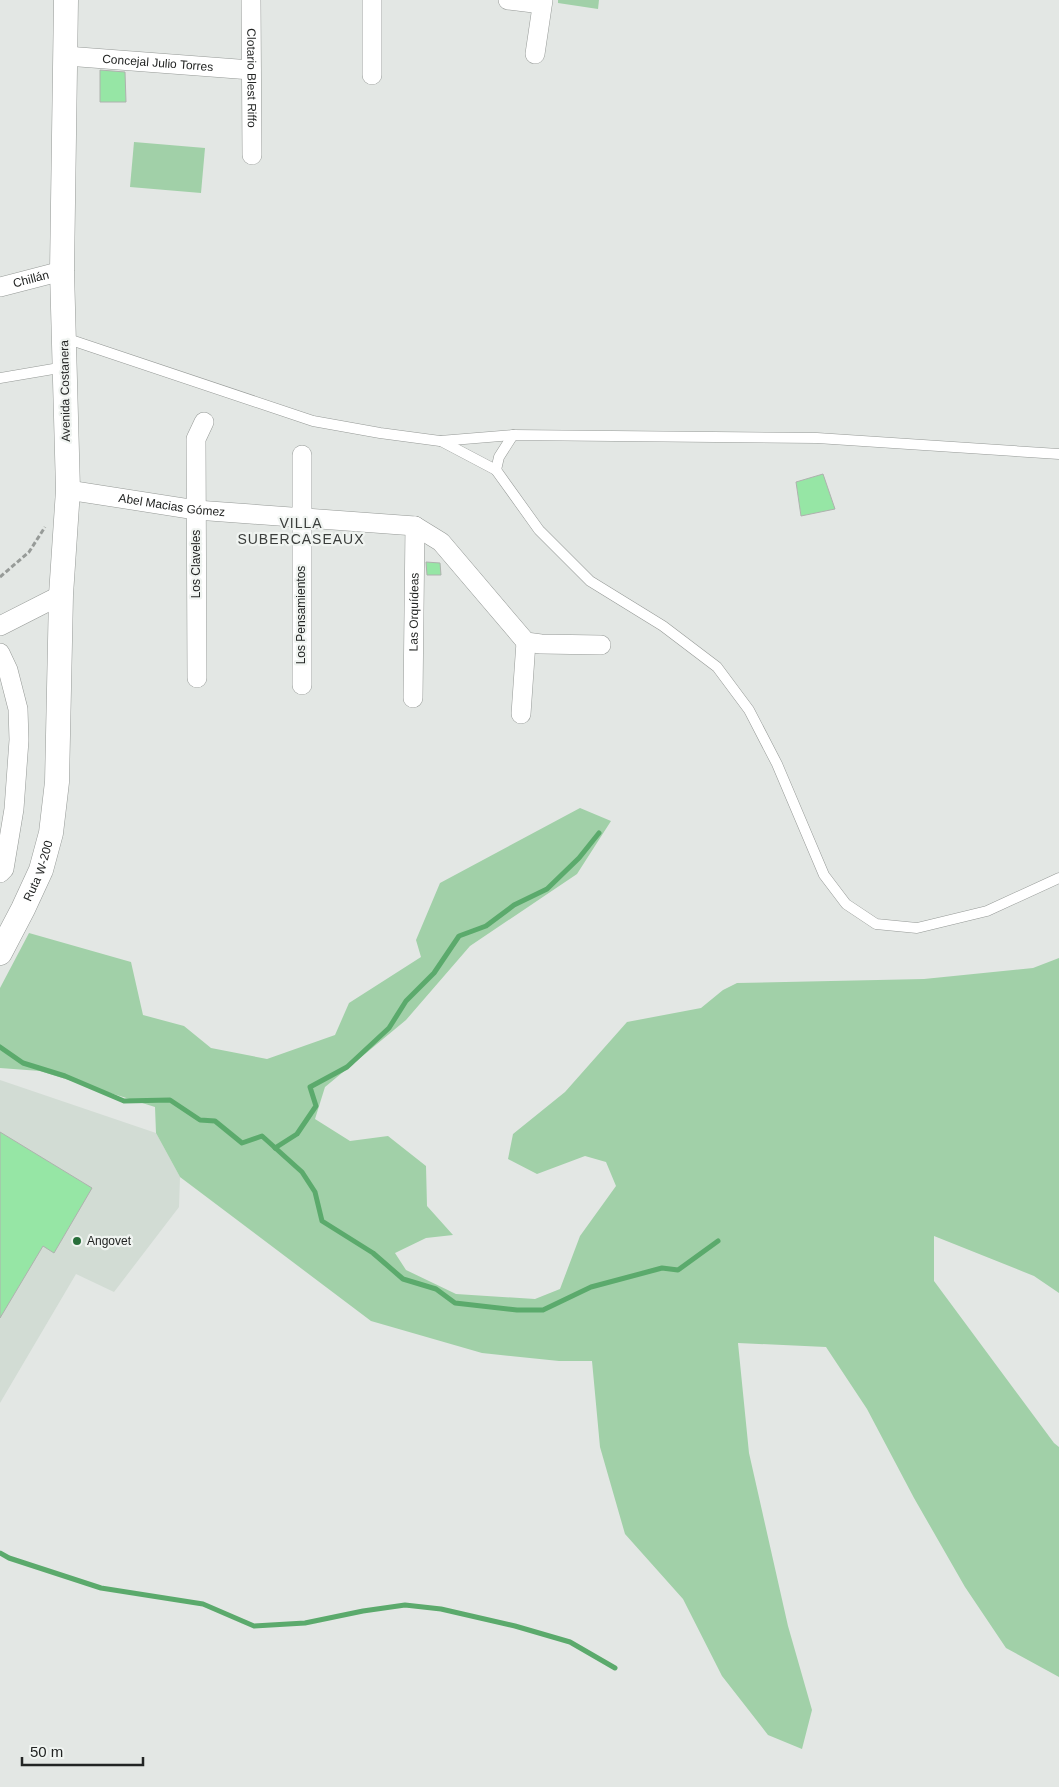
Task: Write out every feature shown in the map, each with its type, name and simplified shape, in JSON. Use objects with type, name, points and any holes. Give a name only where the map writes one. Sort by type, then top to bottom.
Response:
[{"type":"street","name":"Avenida Costanera","points":[[57,782],[61,594],[68,490],[62,271],[66,0]]},
{"type":"street","name":"Clotario Blest Riffo","points":[[250,0],[252,155]]},
{"type":"street","points":[[372,0],[372,75]]},
{"type":"street","points":[[508,0],[543,2],[535,54]]},
{"type":"street","name":"Concejal Julio Torres","points":[[66,56],[251,70]]},
{"type":"street","name":"Chillán","points":[[0,286],[62,271]]},
{"type":"street","name":"Los Claveles","points":[[197,678],[196,439],[204,422]]},
{"type":"street","name":"Los Pensamientos","points":[[302,455],[302,685]]},
{"type":"street","name":"Abel Macias Gómez","points":[[68,490],[196,510],[415,526],[442,542],[526,642]]},
{"type":"street","name":"Las Orquídeas","points":[[413,698],[415,526]]},
{"type":"street","points":[[0,626],[61,594]]},
{"type":"street","points":[[521,714],[526,642],[601,645]]},
{"type":"street","points":[[0,653],[8,670],[18,709],[19,740],[14,809],[4,869],[0,873]]},
{"type":"street","name":"Ruta W-200","points":[[0,953],[41,870],[51,834],[57,782]]},
{"type":"lane","points":[[64,340],[74,340],[313,422],[440,441],[513,435],[816,438],[1059,454]]},
{"type":"lane","points":[[0,378],[65,366]]},
{"type":"lane","points":[[496,470],[499,457],[513,435]]},
{"type":"lane","points":[[440,441],[496,470],[539,530],[590,581],[663,626],[717,667],[749,710],[777,764],[824,875],[846,904],[876,924],[917,928],[988,911],[1059,878]]},
{"type":"path","points":[[0,577],[29,552],[48,521]]},
{"type":"shaded area","name":"Angovet","points":[[0,1080],[156,1133],[180,1177],[179,1207],[114,1292],[76,1274],[0,1403]]},
{"type":"green space","points":[[558,0],[599,0],[598,9],[558,3]]},
{"type":"green space","points":[[134,142],[205,148],[201,193],[130,187]]},
{"type":"green space","points":[[580,808],[611,821],[577,874],[470,946],[406,1020],[325,1087],[315,1119],[350,1141],[388,1136],[426,1166],[427,1206],[453,1235],[426,1238],[395,1253],[406,1270],[456,1294],[535,1299],[560,1289],[580,1236],[616,1186],[606,1162],[585,1156],[537,1174],[508,1159],[513,1134],[565,1092],[627,1022],[701,1008],[723,990],[737,983],[924,979],[1033,968],[1059,958],[1059,1293],[1034,1276],[934,1236],[934,1281],[1054,1443],[1059,1447],[1059,1677],[1006,1648],[965,1587],[914,1498],[867,1409],[826,1347],[738,1343],[749,1453],[788,1626],[812,1710],[802,1749],[768,1735],[722,1676],[683,1599],[625,1534],[600,1447],[592,1361],[559,1361],[482,1353],[371,1321],[180,1177],[156,1133],[155,1107],[40,1071],[0,1068],[0,988],[29,933],[131,962],[143,1015],[184,1026],[211,1048],[267,1059],[335,1035],[349,1003],[421,957],[416,940],[440,883]]},
{"type":"building","points":[[100,70],[125,72],[126,102],[100,102]]},
{"type":"building","points":[[823,474],[835,509],[801,516],[796,482]]},
{"type":"building","points":[[426,562],[440,563],[441,575],[427,575]]},
{"type":"building","points":[[0,1132],[92,1188],[54,1253],[43,1246],[0,1318]]},
{"type":"waterway","points":[[275,1148],[297,1134],[316,1106],[310,1087],[347,1067],[389,1028],[406,1001],[434,973],[459,936],[486,926],[514,905],[547,889],[579,858],[599,833]]},
{"type":"waterway","points":[[0,1047],[23,1063],[65,1076],[124,1101],[170,1100],[200,1120],[215,1121],[242,1143],[262,1136],[302,1172],[315,1192],[322,1221],[373,1253],[403,1279],[436,1289],[455,1303],[517,1310],[543,1310],[591,1287],[662,1268],[678,1270],[718,1241]]},
{"type":"waterway","points":[[0,1553],[9,1558],[101,1588],[203,1604],[254,1626],[305,1623],[363,1611],[405,1605],[441,1609],[515,1626],[570,1642],[615,1668]]},
{"type":"place","name":"Angovet","points":[[77,1241]]},
{"type":"district","name":"VILLA SUBERCASEAUX","points":[[301,532]]}]
